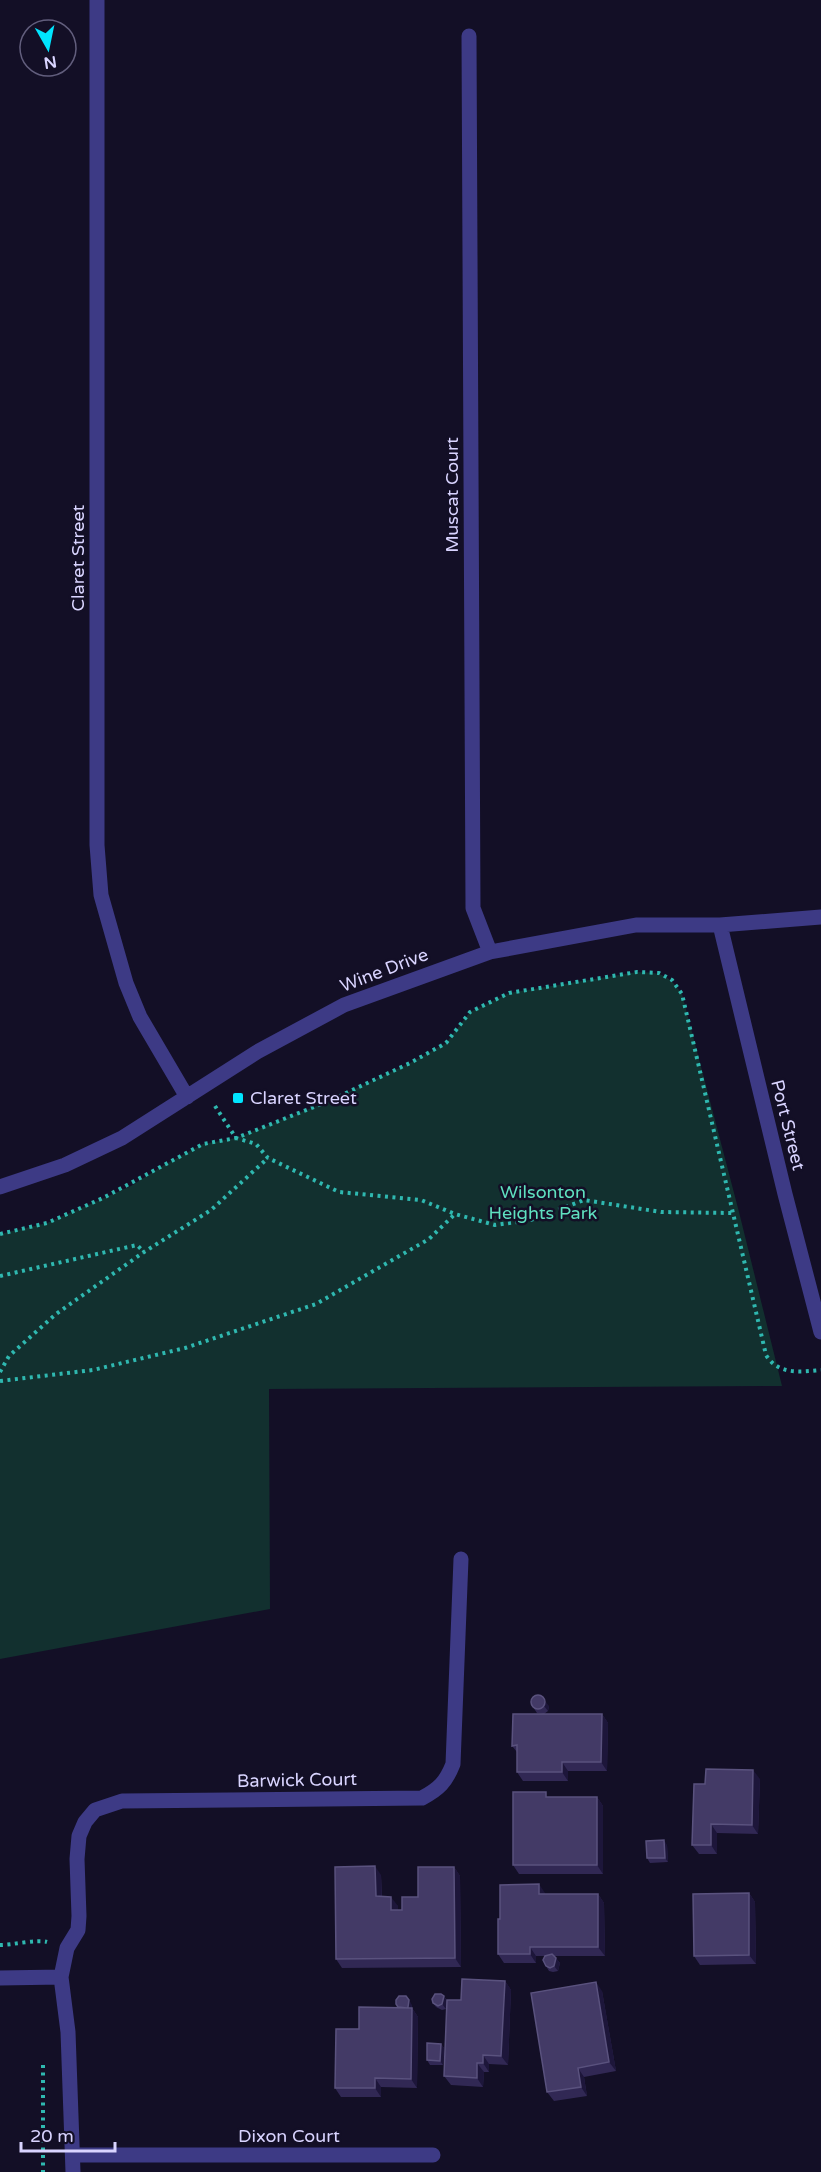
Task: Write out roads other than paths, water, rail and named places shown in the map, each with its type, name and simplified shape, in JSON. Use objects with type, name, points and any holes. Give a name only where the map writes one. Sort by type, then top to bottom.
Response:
[{"type":"street","name":"Claret Street","points":[[97,0],[97,845],[101,895],[126,982],[140,1017],[188,1097]]},
{"type":"street","name":"Muscat Court","points":[[469,36],[473,908],[490,952]]},
{"type":"street","name":"Wine Drive","points":[[0,1187],[65,1165],[122,1138],[257,1052],[344,1005],[490,952],[636,925],[720,925],[821,917]]},
{"type":"street","name":"Port Street","points":[[720,925],[821,1332]]},
{"type":"street","name":"Barwick Court","points":[[73,2172],[68,2032],[61,1977],[67,1948],[78,1930],[77,1859],[80,1836],[85,1822],[95,1810],[122,1801],[422,1798],[438,1790],[447,1780],[453,1764],[461,1558]]},
{"type":"street","points":[[0,1978],[61,1977]]},
{"type":"street","name":"Dixon Court","points":[[73,2155],[433,2155]]},
{"type":"place","name":"Claret Street","points":[[238,1098]]},
{"type":"park label","name":"Wilsonton Heights Park","points":[[543,1202]]}]
